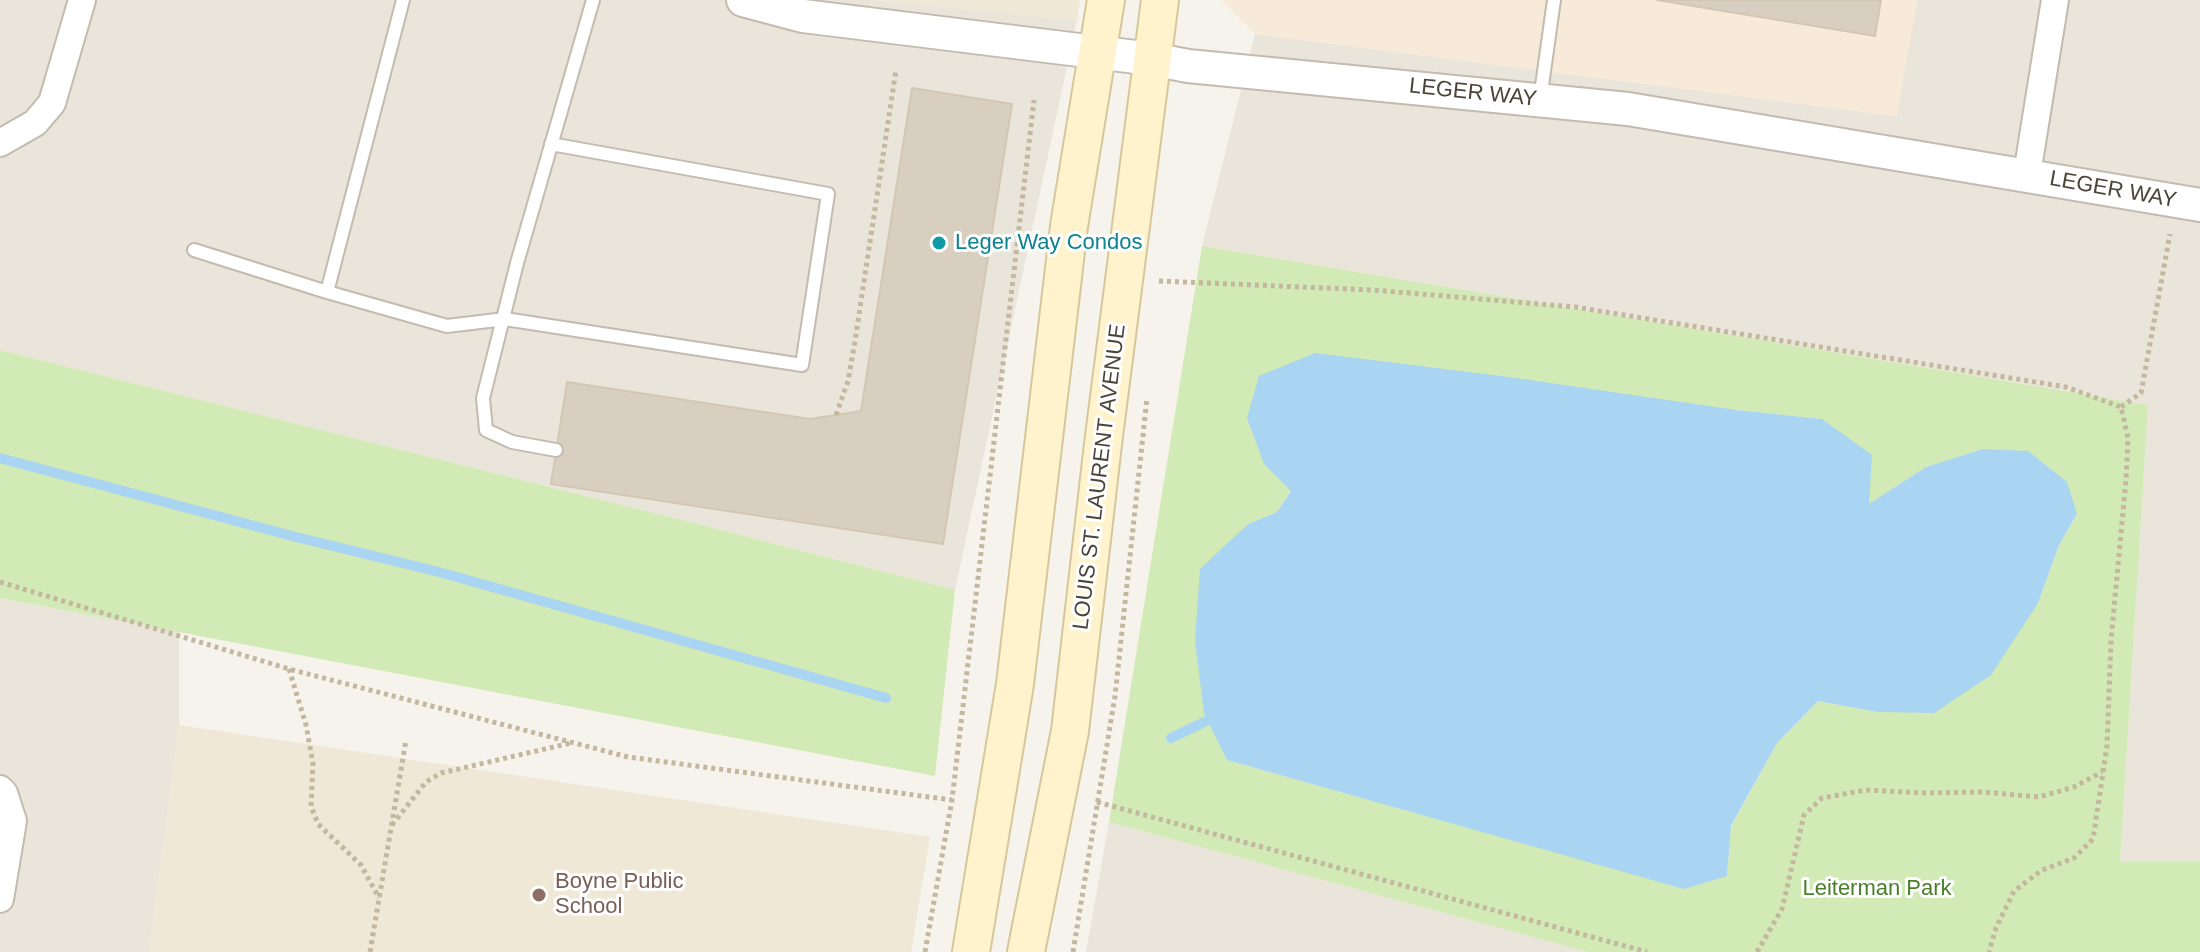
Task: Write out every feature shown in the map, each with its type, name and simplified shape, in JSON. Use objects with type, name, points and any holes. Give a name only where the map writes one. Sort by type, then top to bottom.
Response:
[{"type":"main road","points":[[971,952],[1015,684],[1069,226],[1106,0]]},
{"type":"main road","name":"LOUIS ST. LAURENT AVENUE","points":[[1026,952],[1070,731],[1160,0]]},
{"type":"street","points":[[0,143],[35,123],[52,103],[82,0]]},
{"type":"street","name":"LEGER WAY","points":[[743,0],[803,16],[1188,66],[1628,109],[2200,205]]},
{"type":"street","points":[[2027,174],[2055,0]]},
{"type":"street","points":[[0,789],[13,821],[0,899]]},
{"type":"lane","points":[[327,292],[403,0]]},
{"type":"lane","points":[[556,450],[512,442],[486,430],[483,398],[517,263],[593,0]]},
{"type":"lane","points":[[1540,100],[1554,0]]},
{"type":"lane","points":[[194,250],[447,326],[505,319],[802,365],[828,194],[551,144]]},
{"type":"path","points":[[836,415],[848,381],[855,341],[896,70]]},
{"type":"path","points":[[925,952],[952,800],[1034,100]]},
{"type":"path","points":[[2121,407],[2141,393],[2170,234]]},
{"type":"path","points":[[1159,281],[1373,290],[1575,307],[2066,387],[2121,407]]},
{"type":"path","points":[[1989,952],[1996,928],[2014,891],[2042,870],[2074,858],[2093,839],[2107,746],[2111,640],[2126,480],[2128,438],[2121,407]]},
{"type":"path","points":[[0,582],[289,669],[628,757],[952,800]]},
{"type":"path","points":[[289,669],[306,725],[313,764],[311,806],[318,824],[361,865],[379,898]]},
{"type":"path","points":[[370,952],[406,740]]},
{"type":"path","points":[[391,826],[426,782],[441,773],[573,743]]},
{"type":"path","points":[[1757,952],[1782,909],[1804,815],[1822,798],[1866,790],[1983,792],[2039,797],[2074,787],[2103,771]]},
{"type":"path","points":[[1097,802],[1647,952]]},
{"type":"shaded area","points":[[0,0],[875,0],[1077,20],[955,590],[0,350]]},
{"type":"shaded area","points":[[875,0],[1080,0],[1077,20]]},
{"type":"shaded area","points":[[1222,0],[1917,0],[1897,116],[1255,34]]},
{"type":"shaded area","points":[[1917,0],[2200,0],[2200,862],[2120,862],[2148,405],[1202,246],[1255,34],[1896,116]]},
{"type":"shaded area","points":[[0,598],[179,632],[179,725],[149,952],[0,952]]},
{"type":"shaded area","name":"Boyne Public School","points":[[179,725],[930,837],[911,952],[149,952]]},
{"type":"shaded area","points":[[1109,822],[1588,952],[1086,952]]},
{"type":"green space","name":"Leiterman Park","points":[[1202,246],[2148,405],[2120,862],[2200,862],[2200,952],[1588,952],[1109,822]],"holes":[[[1736,410],[1822,419],[1868,505],[1926,467],[1983,449],[2077,514],[2059,545],[2038,603],[1877,712],[1818,701],[1777,743],[1731,827],[1727,876],[1480,831],[1227,760],[1248,524],[1277,512],[1291,490],[1264,464]]]},
{"type":"green space","points":[[0,350],[955,590],[935,776],[0,598]]},
{"type":"water","points":[[1315,353],[1822,419],[1872,455],[1869,504],[1926,467],[1983,449],[2028,451],[2067,482],[2077,514],[2059,545],[2038,603],[1991,675],[1934,713],[1877,712],[1818,701],[1777,743],[1731,826],[1727,876],[1684,889],[1227,760],[1204,713],[1195,641],[1200,569],[1248,524],[1277,512],[1291,491],[1264,464],[1247,418],[1259,376]]},
{"type":"building","points":[[1657,0],[1881,0],[1875,36]]},
{"type":"building","name":"Leger Way Condos","points":[[912,88],[1012,104],[943,544],[551,484],[567,382],[810,419],[861,411]]},
{"type":"waterway","points":[[0,458],[439,572],[886,698]]},
{"type":"waterway","points":[[1171,738],[1219,715]]},
{"type":"place","name":"Leger Way Condos","points":[[939,243]]},
{"type":"place","name":"Boyne Public School","points":[[539,895]]}]
